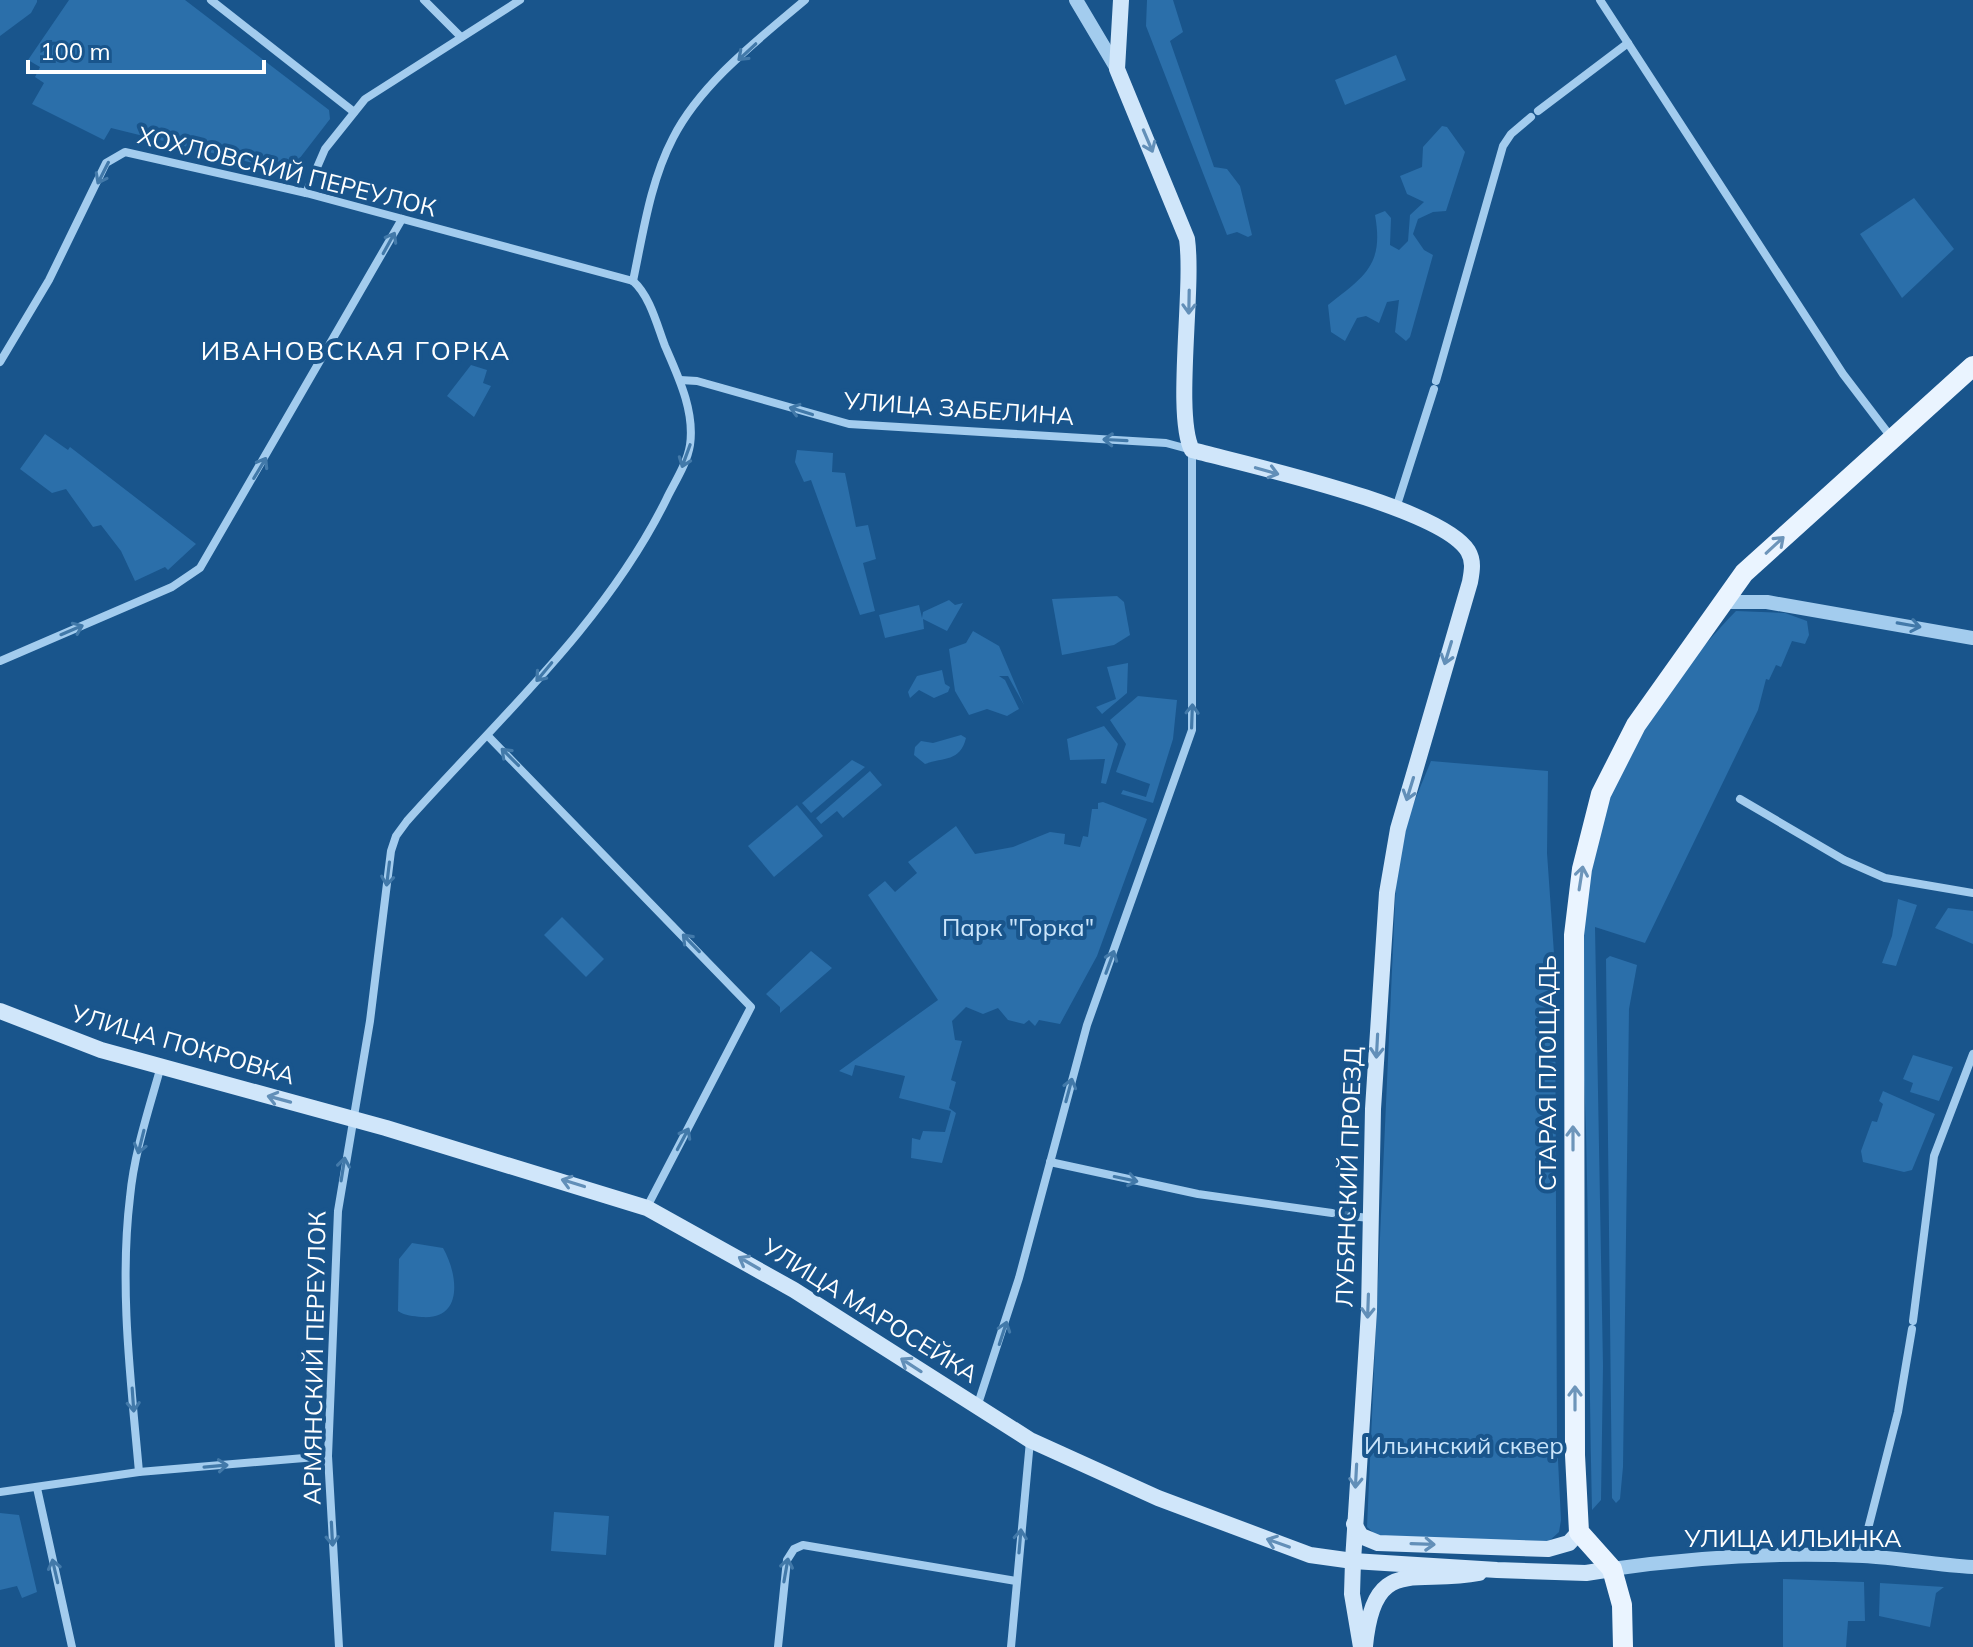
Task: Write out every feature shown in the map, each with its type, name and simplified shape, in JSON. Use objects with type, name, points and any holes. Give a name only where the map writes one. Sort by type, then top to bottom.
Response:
[{"type":"main road","points":[[1121,0],[1117,69],[1187,239],[1190,266],[1186,423],[1192,450],[1396,508]]},
{"type":"main road","name":"СТАРАЯ ПЛОЩАДЬ","points":[[1579,1532],[1575,1455],[1574,966],[1582,869],[1601,794],[1619,755],[1721,602],[1744,573],[1973,366]]},
{"type":"main road","name":"ЛУБЯНСКИЙ ПРОЕЗД","points":[[1363,1647],[1352,1594],[1354,1524],[1369,1311],[1369,1218],[1387,893],[1398,829],[1472,571],[1469,552],[1444,530],[1396,508]]},
{"type":"main road","name":"УЛИЦА ПОКРОВКА","points":[[0,1011],[101,1050],[354,1119]]},
{"type":"main road","name":"УЛИЦА МАРОСЕЙКА","points":[[354,1119],[647,1208],[794,1290],[1030,1440],[1103,1475],[1225,1524],[1310,1555],[1353,1561],[1497,1570]]},
{"type":"main road","points":[[1354,1524],[1361,1536],[1378,1543],[1548,1549],[1569,1543],[1579,1532],[1612,1569],[1622,1605],[1623,1647]]},
{"type":"main road","points":[[1363,1647],[1374,1605],[1395,1580],[1413,1576],[1455,1578],[1497,1570],[1586,1573],[1612,1569]]},
{"type":"street","points":[[211,0],[354,112]]},
{"type":"street","points":[[424,0],[461,37]]},
{"type":"street","points":[[306,193],[325,149],[369,95],[520,0]]},
{"type":"street","points":[[633,281],[657,179],[681,125],[712,86],[805,0]]},
{"type":"street","points":[[1076,0],[1117,69]]},
{"type":"street","points":[[1600,0],[1843,374],[1892,438]]},
{"type":"street","points":[[1396,508],[1435,385],[1503,146],[1511,134],[1534,114],[1628,43]]},
{"type":"street","name":"ХОХЛОВСКИЙ ПЕРЕУЛОК","points":[[0,362],[49,280],[106,163],[116,154],[137,153],[306,193],[633,281]]},
{"type":"street","points":[[0,661],[172,587],[200,568],[402,219]]},
{"type":"street","name":"АРМЯНСКИЙ ПЕРЕУЛОК","points":[[339,1647],[328,1456],[338,1211],[393,842],[418,809],[489,737],[599,606],[651,530],[689,450],[690,427],[680,380],[646,299],[633,281]]},
{"type":"street","name":"УЛИЦА ЗАБЕЛИНА","points":[[680,380],[697,381],[849,424],[1166,443],[1192,450]]},
{"type":"street","points":[[977,1407],[1002,1337],[1087,1025],[1167,809],[1192,730],[1192,450]]},
{"type":"street","points":[[1721,602],[1767,602],[1973,638]]},
{"type":"street","points":[[489,737],[751,1007],[647,1208]]},
{"type":"street","points":[[1740,799],[1844,860],[1885,878],[1973,893]]},
{"type":"street","points":[[1861,1556],[1898,1412],[1934,1156],[1973,1054]]},
{"type":"street","points":[[139,1472],[126,1288],[127,1224],[134,1170],[161,1066]]},
{"type":"street","points":[[1050,1162],[1198,1194],[1332,1213]]},
{"type":"street","points":[[1351,1216],[1369,1218]]},
{"type":"street","points":[[1011,1647],[1030,1440]]},
{"type":"street","points":[[0,1492],[139,1472],[328,1456]]},
{"type":"street","points":[[37,1488],[72,1647]]},
{"type":"street","points":[[778,1647],[787,1560],[794,1549],[803,1545],[1016,1581]]},
{"type":"street","name":"УЛИЦА ИЛЬИНКА","points":[[1612,1569],[1696,1558],[1861,1556],[1973,1567]]},
{"type":"green space","points":[[0,0],[37,2],[31,13],[0,36]]},
{"type":"green space","points":[[69,0],[185,0],[329,110],[330,119],[289,172],[111,128],[104,140],[32,104],[44,83],[35,77],[40,67],[28,60]]},
{"type":"green space","points":[[1147,0],[1173,0],[1183,32],[1170,41],[1214,167],[1227,169],[1240,186],[1252,235],[1248,237],[1237,232],[1227,235],[1146,26]]},
{"type":"green space","points":[[1396,55],[1406,80],[1345,105],[1335,80]]},
{"type":"green space","points":[[1442,126],[1447,127],[1465,152],[1446,211],[1433,212],[1418,219],[1413,234],[1424,250],[1433,255],[1410,337],[1406,341],[1395,332],[1399,300],[1387,302],[1379,323],[1366,316],[1357,318],[1345,341],[1331,332],[1328,305],[1369,268],[1377,246],[1375,215],[1385,211],[1391,218],[1390,245],[1399,250],[1408,241],[1410,215],[1424,202],[1407,194],[1400,176],[1422,167],[1423,147]]},
{"type":"green space","points":[[1914,198],[1954,249],[1902,298],[1860,234]]},
{"type":"green space","points":[[471,365],[487,370],[483,383],[491,386],[474,417],[447,396]]},
{"type":"green space","points":[[45,434],[68,450],[70,447],[196,544],[168,570],[165,567],[135,581],[121,551],[101,525],[93,527],[66,489],[52,493],[20,469]]},
{"type":"green space","points":[[797,450],[833,453],[832,472],[845,473],[856,527],[868,525],[876,559],[863,563],[875,611],[860,615],[811,480],[804,482],[795,462]]},
{"type":"green space","points":[[1117,596],[1124,602],[1130,635],[1114,645],[1062,655],[1052,599]]},
{"type":"green space","points":[[949,600],[955,605],[963,603],[947,631],[923,619],[924,629],[885,638],[879,615],[919,605],[922,618],[923,612]]},
{"type":"green space","points":[[1736,611],[1785,613],[1807,621],[1809,635],[1805,644],[1792,641],[1781,667],[1776,665],[1769,680],[1766,679],[1758,710],[1645,943],[1595,927],[1603,1366],[1601,1500],[1592,1510],[1586,1129],[1580,975],[1584,898],[1590,860],[1609,793],[1638,736],[1674,683]]},
{"type":"green space","points":[[973,631],[999,646],[1024,705],[1008,676],[999,676],[1005,680],[1019,709],[1007,716],[987,709],[969,715],[955,691],[949,649],[966,643]]},
{"type":"green space","points":[[1128,663],[1127,693],[1102,714],[1096,707],[1116,699],[1107,667]]},
{"type":"green space","points":[[942,670],[945,684],[950,687],[948,692],[934,698],[919,690],[910,698],[908,692],[917,676]]},
{"type":"green space","points":[[1138,696],[1177,700],[1173,739],[1153,803],[1121,794],[1123,790],[1146,797],[1150,784],[1116,772],[1126,744],[1110,720]]},
{"type":"green space","points":[[1104,726],[1118,744],[1106,784],[1101,783],[1105,759],[1070,760],[1067,739]]},
{"type":"green space","points":[[961,735],[966,738],[955,755],[925,764],[914,755],[915,747],[921,741],[933,743]]},
{"type":"green space","points":[[852,760],[865,767],[811,813],[802,803]]},
{"type":"green space","name":"Ильинский сквер","points":[[1431,761],[1548,771],[1547,853],[1555,968],[1557,1440],[1561,1520],[1559,1532],[1548,1542],[1378,1537],[1367,1527],[1396,881],[1407,819]]},
{"type":"green space","points":[[870,771],[882,785],[843,818],[837,811],[821,824],[816,818]]},
{"type":"green space","name":"Парк \"Горка\"","points":[[1103,802],[1147,819],[1097,956],[1060,1024],[1039,1020],[1035,1026],[1029,1020],[1024,1024],[1008,1020],[998,1008],[983,1014],[966,1007],[952,1021],[955,1040],[962,1041],[951,1080],[956,1082],[949,1108],[956,1113],[942,1163],[911,1158],[912,1138],[920,1140],[923,1131],[945,1132],[951,1111],[899,1098],[905,1076],[855,1065],[852,1076],[839,1071],[938,1000],[868,895],[885,881],[895,892],[917,873],[908,862],[956,826],[975,854],[1013,847],[1050,832],[1065,834],[1064,844],[1080,847],[1083,836],[1088,837],[1092,809],[1098,809],[1098,803]]},
{"type":"green space","points":[[797,805],[823,836],[774,877],[748,846]]},
{"type":"green space","points":[[1898,899],[1917,905],[1896,966],[1882,963],[1892,936]]},
{"type":"green space","points":[[1948,908],[1973,911],[1973,944],[1935,928]]},
{"type":"green space","points":[[562,917],[604,959],[586,977],[544,935]]},
{"type":"green space","points":[[811,951],[832,968],[780,1013],[780,1007],[766,994]]},
{"type":"green space","points":[[1610,956],[1637,965],[1629,1009],[1623,1467],[1620,1499],[1616,1503],[1612,1498],[1606,959]]},
{"type":"green space","points":[[1913,1055],[1953,1067],[1939,1101],[1910,1092],[1913,1083],[1903,1079]]},
{"type":"green space","points":[[1883,1091],[1935,1114],[1912,1170],[1904,1172],[1863,1162],[1861,1151],[1872,1121],[1877,1122],[1883,1104],[1879,1101]]},
{"type":"green space","points":[[412,1243],[443,1248],[452,1270],[454,1293],[451,1303],[436,1316],[412,1316],[398,1311],[399,1259]]},
{"type":"green space","points":[[554,1512],[609,1516],[606,1555],[551,1551]]},
{"type":"green space","points":[[0,1513],[19,1515],[37,1592],[22,1598],[17,1586],[0,1590]]},
{"type":"green space","points":[[1783,1579],[1864,1582],[1865,1621],[1848,1621],[1846,1647],[1783,1647]]},
{"type":"green space","points":[[1880,1583],[1944,1587],[1936,1593],[1930,1627],[1879,1616]]},
{"type":"tunnel","points":[[1332,1213],[1351,1216]]},
{"type":"district","name":"ИВАНОВСКАЯ ГОРКА","points":[[356,351]]}]
